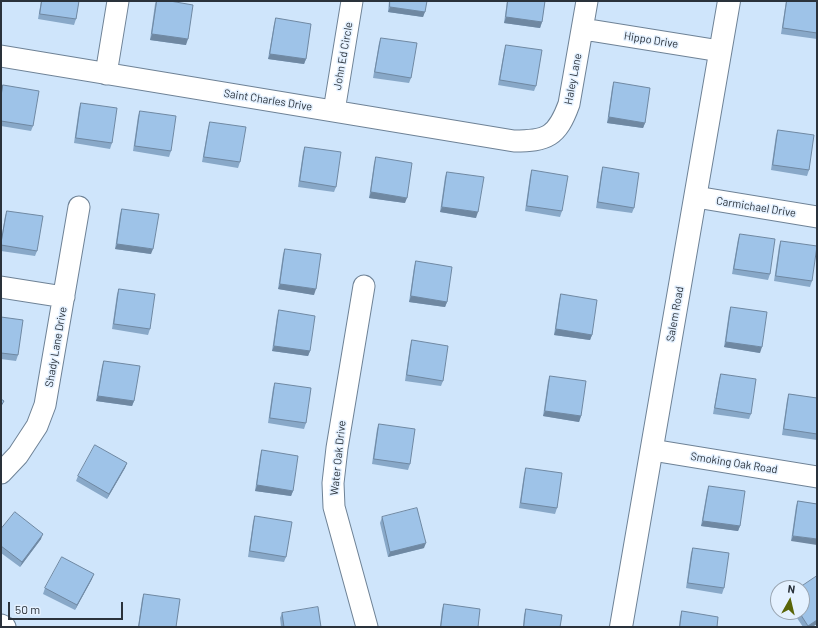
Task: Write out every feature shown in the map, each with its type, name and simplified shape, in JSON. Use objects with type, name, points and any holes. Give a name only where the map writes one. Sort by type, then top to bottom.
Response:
[{"type":"main road","name":"Salem Road","points":[[621,627],[729,1]]},
{"type":"street","points":[[106,74],[118,1]]},
{"type":"street","name":"John Ed Circle","points":[[334,111],[352,1]]},
{"type":"street","name":"Haley Lane","points":[[534,141],[547,137],[557,129],[564,118],[569,104],[587,1]]},
{"type":"street","name":"Hippo Drive","points":[[583,29],[720,51]]},
{"type":"street","name":"Saint Charles Drive","points":[[1,56],[514,141],[534,141]]},
{"type":"street","name":"Carmichael Drive","points":[[696,197],[817,217]]},
{"type":"street","name":"Shady Lane Drive","points":[[1,473],[18,455],[37,426],[45,405],[79,207]]},
{"type":"street","name":"Water Oak Drive","points":[[364,286],[337,448],[333,483],[334,507],[367,627]]},
{"type":"street","points":[[1,287],[64,297]]},
{"type":"street","name":"Smoking Oak Road","points":[[652,450],[817,477]]},
{"type":"street","points":[[1,625],[5,627]]},
{"type":"building","points":[[42,1],[79,1],[76,19],[40,14]]},
{"type":"building","points":[[157,1],[170,1],[193,5],[188,39],[152,34]]},
{"type":"building","points":[[390,1],[427,1],[425,12],[390,7]]},
{"type":"building","points":[[508,1],[545,1],[542,22],[506,17]]},
{"type":"building","points":[[787,1],[817,1],[817,33],[783,28]]},
{"type":"building","points":[[276,18],[311,24],[306,59],[270,54]]},
{"type":"building","points":[[381,38],[417,43],[411,78],[375,72]]},
{"type":"building","points":[[506,45],[542,50],[536,86],[500,80]]},
{"type":"building","points":[[614,82],[650,88],[645,123],[609,117]]},
{"type":"building","points":[[3,85],[39,91],[33,126],[1,121],[1,97]]},
{"type":"building","points":[[81,103],[117,108],[112,143],[76,138]]},
{"type":"building","points":[[140,111],[176,116],[171,151],[135,146]]},
{"type":"building","points":[[210,122],[246,127],[240,162],[204,157]]},
{"type":"building","points":[[778,130],[814,135],[809,170],[773,165]]},
{"type":"building","points":[[305,147],[341,152],[336,187],[300,181]]},
{"type":"building","points":[[376,157],[412,163],[407,198],[371,192]]},
{"type":"building","points":[[603,167],[639,173],[634,208],[598,202]]},
{"type":"building","points":[[532,170],[568,176],[562,211],[527,206]]},
{"type":"building","points":[[447,172],[484,177],[478,212],[442,207]]},
{"type":"building","points":[[122,209],[159,214],[153,249],[117,244]]},
{"type":"building","points":[[7,211],[43,216],[37,251],[1,245]]},
{"type":"building","points":[[740,234],[775,239],[770,274],[734,269]]},
{"type":"building","points":[[781,241],[817,246],[812,281],[776,276]]},
{"type":"building","points":[[285,249],[321,254],[316,289],[280,284]]},
{"type":"building","points":[[416,261],[452,267],[447,302],[411,296]]},
{"type":"building","points":[[119,289],[155,294],[150,329],[114,324]]},
{"type":"building","points":[[561,294],[597,300],[592,335],[556,329]]},
{"type":"building","points":[[731,307],[767,312],[762,347],[726,342]]},
{"type":"building","points":[[279,310],[315,316],[310,351],[274,346]]},
{"type":"building","points":[[1,317],[23,320],[18,355],[1,353]]},
{"type":"building","points":[[412,340],[448,346],[443,381],[407,375]]},
{"type":"building","points":[[104,361],[140,366],[134,401],[98,396]]},
{"type":"building","points":[[721,374],[756,379],[751,414],[715,408]]},
{"type":"building","points":[[550,376],[586,381],[581,416],[545,411]]},
{"type":"building","points":[[275,383],[311,388],[306,423],[270,418]]},
{"type":"building","points":[[789,394],[817,398],[817,434],[784,429]]},
{"type":"building","points":[[1,399],[4,401],[1,406]]},
{"type":"building","points":[[379,424],[415,429],[410,464],[374,459]]},
{"type":"building","points":[[95,445],[127,463],[109,494],[78,476]]},
{"type":"building","points":[[262,450],[298,456],[293,491],[257,485]]},
{"type":"building","points":[[526,468],[562,473],[557,508],[521,503]]},
{"type":"building","points":[[709,486],[745,491],[740,526],[703,521]]},
{"type":"building","points":[[798,501],[817,504],[817,539],[793,536]]},
{"type":"building","points":[[417,508],[426,543],[390,552],[382,517]]},
{"type":"building","points":[[15,512],[43,534],[22,562],[1,546],[1,529]]},
{"type":"building","points":[[255,516],[292,522],[286,557],[250,551]]},
{"type":"building","points":[[693,548],[729,553],[724,588],[688,583]]},
{"type":"building","points":[[62,557],[94,574],[77,605],[45,588]]},
{"type":"building","points":[[817,576],[817,620],[808,626],[804,620],[810,620],[810,581]]},
{"type":"building","points":[[144,594],[180,599],[176,627],[139,627]]},
{"type":"building","points":[[444,604],[480,609],[478,627],[441,627]]},
{"type":"building","points":[[318,607],[321,627],[284,627],[282,613]]},
{"type":"building","points":[[526,609],[562,615],[560,627],[524,627]]},
{"type":"building","points":[[682,611],[718,617],[717,627],[680,627]]}]
